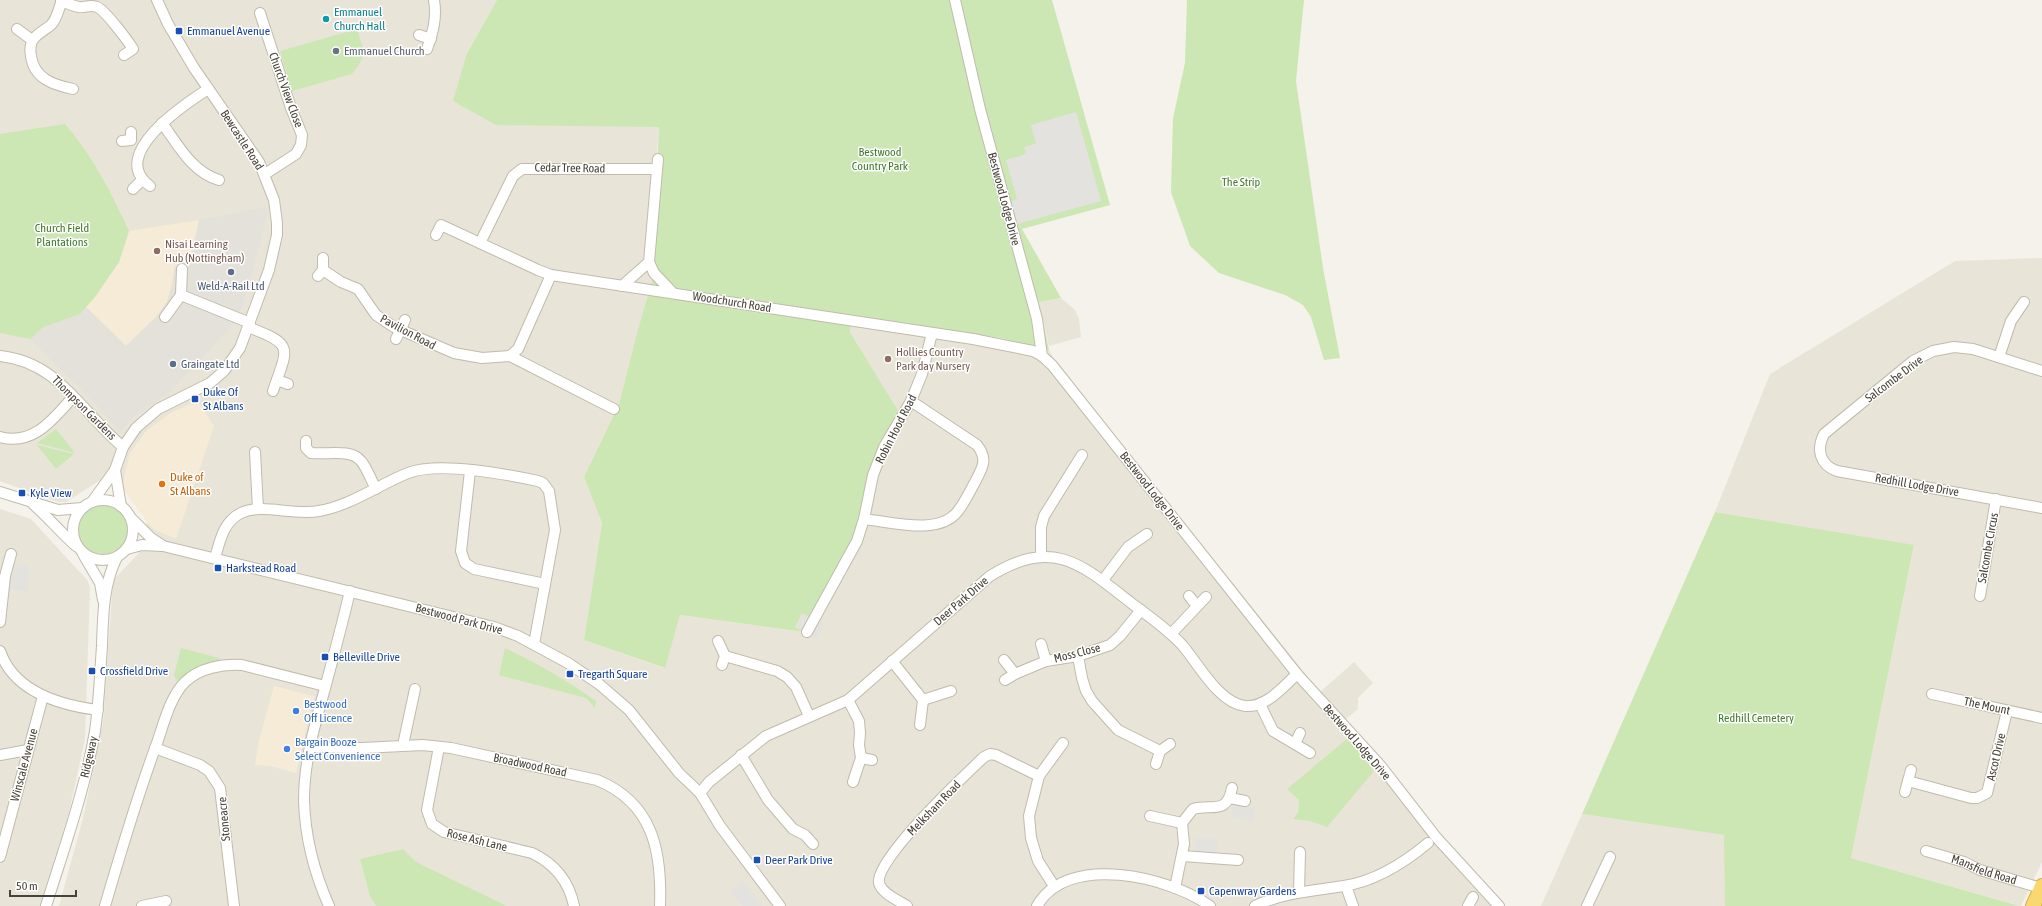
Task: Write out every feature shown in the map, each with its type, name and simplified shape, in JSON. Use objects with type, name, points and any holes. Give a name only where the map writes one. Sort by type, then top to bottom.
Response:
[{"type":"highway","name":"Mansfield Road","points":[[2033,906],[2041,890]]},
{"type":"street","points":[[73,90],[54,84],[40,76],[33,65],[30,51],[32,40],[52,24],[61,0],[80,7],[98,3],[122,32],[133,49],[124,55]]},
{"type":"street","name":"Bewcastle Road","points":[[92,502],[115,470],[123,447],[131,433],[148,416],[169,403],[201,389],[224,371],[235,358],[249,325],[273,255],[277,235],[274,200],[259,162],[208,89],[168,24],[157,0]]},
{"type":"street","points":[[427,49],[431,39],[436,13],[434,0]]},
{"type":"street","name":"Bestwood Lodge Drive","points":[[955,0],[980,109],[1037,319],[1042,356],[1057,371],[1297,674],[1380,765],[1436,837],[1499,906]]},
{"type":"street","name":"Church View Close","points":[[258,21],[291,108],[301,129],[302,140],[296,154],[265,174]]},
{"type":"street","points":[[17,29],[32,40]]},
{"type":"street","points":[[419,35],[431,39]]},
{"type":"street","points":[[50,95],[54,84]]},
{"type":"street","points":[[133,189],[146,183],[137,167],[143,146],[162,123],[208,89]]},
{"type":"street","points":[[162,123],[190,161],[212,182]]},
{"type":"street","points":[[128,138],[143,146]]},
{"type":"street","name":"Cedar Tree Road","points":[[480,243],[513,176],[522,169],[658,164],[649,262]]},
{"type":"street","name":"Woodchurch Road","points":[[436,235],[441,226],[551,275],[932,333],[1008,346],[1042,356]]},
{"type":"street","name":"Pavilion Road","points":[[323,258],[320,273],[358,290],[376,316],[398,334],[454,353],[482,358],[510,356]]},
{"type":"street","points":[[622,286],[649,262],[654,273],[663,285],[674,293]]},
{"type":"street","points":[[165,317],[181,296],[182,269]]},
{"type":"street","points":[[551,275],[518,349],[510,356],[614,410]]},
{"type":"street","points":[[181,296],[275,337],[283,345],[285,357],[273,391]]},
{"type":"street","points":[[1999,357],[2011,321],[2024,302]]},
{"type":"street","points":[[398,334],[405,320]]},
{"type":"street","name":"Robin Hood Road","points":[[807,632],[862,530],[873,475],[884,447],[911,401],[922,374],[932,333]]},
{"type":"street","name":"Salcombe Drive","points":[[1824,434],[1912,361],[1944,348],[1962,347],[2042,371]]},
{"type":"street","name":"Thompson Gardens","points":[[0,356],[27,362],[47,371],[106,432],[123,447]]},
{"type":"street","points":[[277,380],[288,384]]},
{"type":"street","points":[[0,437],[14,440],[35,434],[44,429],[73,397]]},
{"type":"street","points":[[864,519],[929,526],[943,524],[959,511],[980,473],[984,462],[983,453],[977,445],[911,401]]},
{"type":"street","name":"Redhill Lodge Drive","points":[[1824,434],[1819,450],[1824,463],[1831,468],[2042,508]]},
{"type":"street","points":[[306,441],[306,448],[311,453],[346,454],[357,457],[361,461],[376,489]]},
{"type":"street","points":[[255,452],[258,509]]},
{"type":"street","points":[[1041,556],[1041,527],[1044,516],[1064,474],[1082,455]]},
{"type":"street","points":[[215,558],[221,535],[229,522],[241,513],[258,509],[286,513],[318,512],[336,507],[418,470],[441,468],[470,470],[538,481],[547,487],[555,530],[534,644]]},
{"type":"street","name":"Bewcastle Road","points":[[115,470],[121,506]]},
{"type":"street","points":[[470,470],[461,551],[465,563],[474,569],[545,584]]},
{"type":"street","points":[[0,492],[58,510],[82,508]]},
{"type":"street","name":"Salcombe Circus","points":[[1980,596],[1996,499]]},
{"type":"street","points":[[30,502],[52,520],[61,532],[87,557],[102,561],[117,557],[127,549],[133,534],[130,517],[121,506],[107,500],[92,502],[82,508],[77,514],[73,526],[73,538],[79,549]]},
{"type":"street","name":"Bestwood Park Drive","points":[[130,517],[151,538],[163,546]]},
{"type":"street","points":[[1103,580],[1128,547],[1147,534]]},
{"type":"street","name":"Bestwood Park Drive","points":[[127,549],[142,545],[163,546],[215,558],[494,628],[534,644],[579,670],[616,697],[639,722],[679,773],[700,793],[720,826],[780,906]]},
{"type":"street","name":"Ridgeway","points":[[79,549],[100,583],[104,603]]},
{"type":"street","points":[[0,622],[3,576],[11,554]]},
{"type":"street","name":"Deer Park Drive","points":[[700,793],[709,782],[766,736],[848,700],[990,576],[1006,566],[1024,559],[1041,556],[1063,558],[1084,566],[1171,634],[1227,700],[1245,706],[1260,704]]},
{"type":"street","name":"Ridgeway","points":[[46,906],[80,793],[95,731],[98,710],[104,603],[112,567],[117,557]]},
{"type":"street","points":[[329,906],[311,854],[305,819],[305,784],[310,747],[350,591]]},
{"type":"street","points":[[1189,596],[1197,606]]},
{"type":"street","points":[[1171,634],[1206,597]]},
{"type":"street","name":"Moss Close","points":[[1005,680],[1015,674],[1046,661],[1078,656],[1110,645],[1120,636],[1141,610]]},
{"type":"street","points":[[718,641],[724,661],[778,671],[787,676],[796,687],[809,716]]},
{"type":"street","name":"Moss Close","points":[[1041,644],[1046,661]]},
{"type":"street","points":[[0,651],[8,668],[27,686],[43,696],[64,704],[98,710]]},
{"type":"street","points":[[1078,656],[1086,691],[1092,701],[1118,730],[1160,751]]},
{"type":"street","points":[[1004,660],[1015,674]]},
{"type":"street","points":[[892,661],[923,700],[920,725]]},
{"type":"street","points":[[105,906],[136,799],[165,720],[180,688],[191,677],[207,669],[225,665],[242,665],[325,686]]},
{"type":"street","points":[[1297,674],[1272,696],[1260,704],[1273,731],[1310,752]]},
{"type":"street","points":[[923,700],[951,691]]},
{"type":"street","points":[[403,697],[414,694],[403,746]]},
{"type":"street","name":"The Mount","points":[[1932,694],[2042,718]]},
{"type":"street","name":"Winscale Avenue","points":[[0,857],[43,696]]},
{"type":"street","points":[[848,700],[859,721],[860,733],[859,745],[861,758],[853,782]]},
{"type":"street","points":[[1084,708],[1092,701]]},
{"type":"street","name":"Ascot Drive","points":[[1908,781],[1971,798],[1977,798],[1987,793],[2007,711]]},
{"type":"street","points":[[1295,744],[1300,733]]},
{"type":"street","points":[[1054,886],[1038,861],[1031,838],[1029,816],[1038,776],[1063,743]]},
{"type":"street","points":[[1156,764],[1160,751],[1170,744]]},
{"type":"street","name":"Broadwood Road","points":[[310,747],[439,747],[597,780],[616,790],[638,809],[651,830],[658,853],[660,867],[660,906]]},
{"type":"street","name":"Rose Ash Lane","points":[[439,747],[427,810],[432,824],[444,832],[532,853],[542,858],[550,864],[568,884],[574,906]]},
{"type":"street","name":"Stoneacre","points":[[155,748],[200,765],[209,771],[218,784],[223,796],[226,851],[234,906]]},
{"type":"street","points":[[0,755],[28,750]]},
{"type":"street","name":"Melksham Road","points":[[907,906],[883,890],[879,882],[880,872],[909,832],[984,757],[990,754],[996,755],[1038,776]]},
{"type":"street","points":[[741,755],[768,800],[793,829],[807,830],[813,844]]},
{"type":"street","points":[[861,758],[872,760]]},
{"type":"street","points":[[1905,792],[1911,770]]},
{"type":"street","points":[[1175,888],[1184,844],[1182,823],[1193,809],[1200,807],[1214,808],[1226,803],[1231,793],[1245,801]]},
{"type":"street","points":[[1150,816],[1182,823]]},
{"type":"street","points":[[1255,906],[1275,898],[1299,892],[1346,886],[1375,876],[1397,866],[1428,843]]},
{"type":"street","name":"Mansfield Road","points":[[1926,851],[1964,862],[1980,870],[2041,890]]},
{"type":"street","points":[[1182,856],[1227,853],[1238,860]]},
{"type":"street","points":[[1299,892],[1300,856],[1310,861]]},
{"type":"street","points":[[1588,906],[1604,862]]},
{"type":"street","points":[[1037,906],[1045,894],[1054,886],[1069,879],[1102,875],[1140,878],[1175,888],[1210,906]]},
{"type":"street","points":[[1346,886],[1353,906]]},
{"type":"street","points":[[1468,906],[1473,897]]},
{"type":"street","points":[[142,906],[166,902]]},
{"type":"shaded area","points":[[0,0],[497,0],[467,53],[496,125],[659,126],[655,271],[638,329],[619,404],[584,477],[602,523],[584,640],[664,668],[680,615],[804,632],[899,412],[850,332],[852,315],[1027,343],[1049,350],[1056,362],[1320,692],[1354,662],[1373,683],[1358,698],[1358,709],[1345,720],[1418,808],[1504,906],[59,906],[83,818],[103,723],[113,580],[139,553],[147,522],[155,530],[125,473],[123,488],[102,479],[66,502],[58,502],[0,481]]},
{"type":"shaded area","points":[[1076,112],[1101,201],[1017,224],[1011,202],[1017,199],[1006,160],[1026,154],[1024,147],[1036,143],[1031,125]]},
{"type":"shaded area","points":[[267,207],[268,213],[243,305],[233,325],[168,394],[134,417],[120,433],[103,412],[30,339],[42,328],[80,314],[86,307],[126,346],[156,317],[167,302],[175,266],[189,267],[199,220]]},
{"type":"shaded area","points":[[199,220],[189,268],[175,266],[167,302],[156,317],[126,346],[86,307],[119,262],[129,231]]},
{"type":"shaded area","points":[[2042,258],[2042,862],[2021,906],[1851,858],[1914,546],[1715,512],[1770,374],[1955,261]]},
{"type":"shaded area","points":[[1061,298],[1075,310],[1079,319],[1081,337],[1049,346],[1039,302]]},
{"type":"shaded area","points":[[198,401],[214,426],[176,539],[155,530],[147,522],[123,488],[125,473],[130,453],[146,431],[172,412]]},
{"type":"shaded area","points":[[0,509],[31,519],[88,581],[90,588],[85,739],[69,812],[41,906],[0,906]]},
{"type":"shaded area","points":[[15,564],[29,565],[28,591],[9,590]]},
{"type":"shaded area","points":[[802,613],[824,625],[817,639],[795,627]]},
{"type":"shaded area","points":[[274,686],[314,696],[296,773],[271,766],[255,765],[259,740]]},
{"type":"shaded area","points":[[1233,805],[1255,808],[1254,821],[1232,818]]},
{"type":"shaded area","points":[[1582,814],[1725,835],[1725,906],[1541,906]]},
{"type":"shaded area","points":[[1196,838],[1217,839],[1217,852],[1195,851]]},
{"type":"shaded area","points":[[743,880],[762,906],[743,906],[730,890]]},
{"type":"green space","name":"Bestwood Country Park","points":[[497,0],[1052,0],[1110,205],[1022,229],[1061,298],[1039,302],[1049,350],[1001,338],[852,315],[850,332],[899,412],[858,530],[804,632],[680,615],[665,668],[584,640],[602,523],[584,477],[619,404],[638,329],[655,271],[653,262],[659,127],[496,125],[453,101],[467,53]]},
{"type":"green space","name":"The Strip","points":[[1187,0],[1304,0],[1296,81],[1323,268],[1340,358],[1324,360],[1311,317],[1303,305],[1285,295],[1219,273],[1190,246],[1171,192],[1173,118],[1185,63]]},
{"type":"green space","points":[[357,29],[363,48],[363,56],[359,65],[352,74],[292,91],[280,51]]},
{"type":"green space","name":"Church Field Plantations","points":[[65,124],[75,136],[101,175],[129,231],[119,262],[95,297],[80,314],[42,328],[30,339],[0,333],[0,134]]},
{"type":"green space","points":[[56,429],[75,453],[37,443]]},
{"type":"green space","points":[[37,445],[74,454],[56,469]]},
{"type":"green space","points":[[103,504],[112,506],[121,511],[126,520],[128,529],[126,538],[121,547],[112,552],[103,554],[94,552],[85,547],[80,538],[78,529],[80,520],[85,511],[94,506]]},
{"type":"green space","name":"Redhill Cemetery","points":[[1715,512],[1914,545],[1851,858],[2020,906],[1725,906],[1724,835],[1582,814]]},
{"type":"green space","points":[[181,648],[219,658],[220,661],[200,665],[177,681],[174,675]]},
{"type":"green space","points":[[505,648],[552,672],[585,693],[596,701],[595,708],[586,698],[499,675]]},
{"type":"green space","points":[[1348,738],[1374,771],[1327,827],[1310,821],[1293,819],[1298,813],[1299,800],[1287,789]]},
{"type":"green space","points":[[403,849],[416,862],[507,906],[376,906],[370,896],[360,859]]},
{"type":"place","name":"Emmanuel Church Hall","points":[[326,19]]},
{"type":"place","name":"Emmanuel Avenue","points":[[179,31]]},
{"type":"place","name":"Emmanuel Church","points":[[336,51]]},
{"type":"place","name":"Nisai Learning Hub (Nottingham)","points":[[157,251]]},
{"type":"place","name":"Weld-A-Rail Ltd","points":[[231,272]]},
{"type":"place","name":"Hollies Country Park day Nursery","points":[[888,359]]},
{"type":"place","name":"Graingate Ltd","points":[[173,364]]},
{"type":"place","name":"Duke Of St Albans","points":[[195,399]]},
{"type":"place","name":"Duke of St Albans","points":[[162,484]]},
{"type":"place","name":"Kyle View","points":[[22,493]]},
{"type":"place","name":"Harkstead Road","points":[[218,568]]},
{"type":"place","name":"Belleville Drive","points":[[325,657]]},
{"type":"place","name":"Crossfield Drive","points":[[92,671]]},
{"type":"place","name":"Tregarth Square","points":[[570,674]]},
{"type":"place","name":"Bestwood Off Licence","points":[[296,711]]},
{"type":"place","name":"Bargain Booze Select Convenience","points":[[287,749]]},
{"type":"place","name":"Deer Park Drive","points":[[757,860]]},
{"type":"place","name":"Capenwray Gardens","points":[[1201,891]]}]
